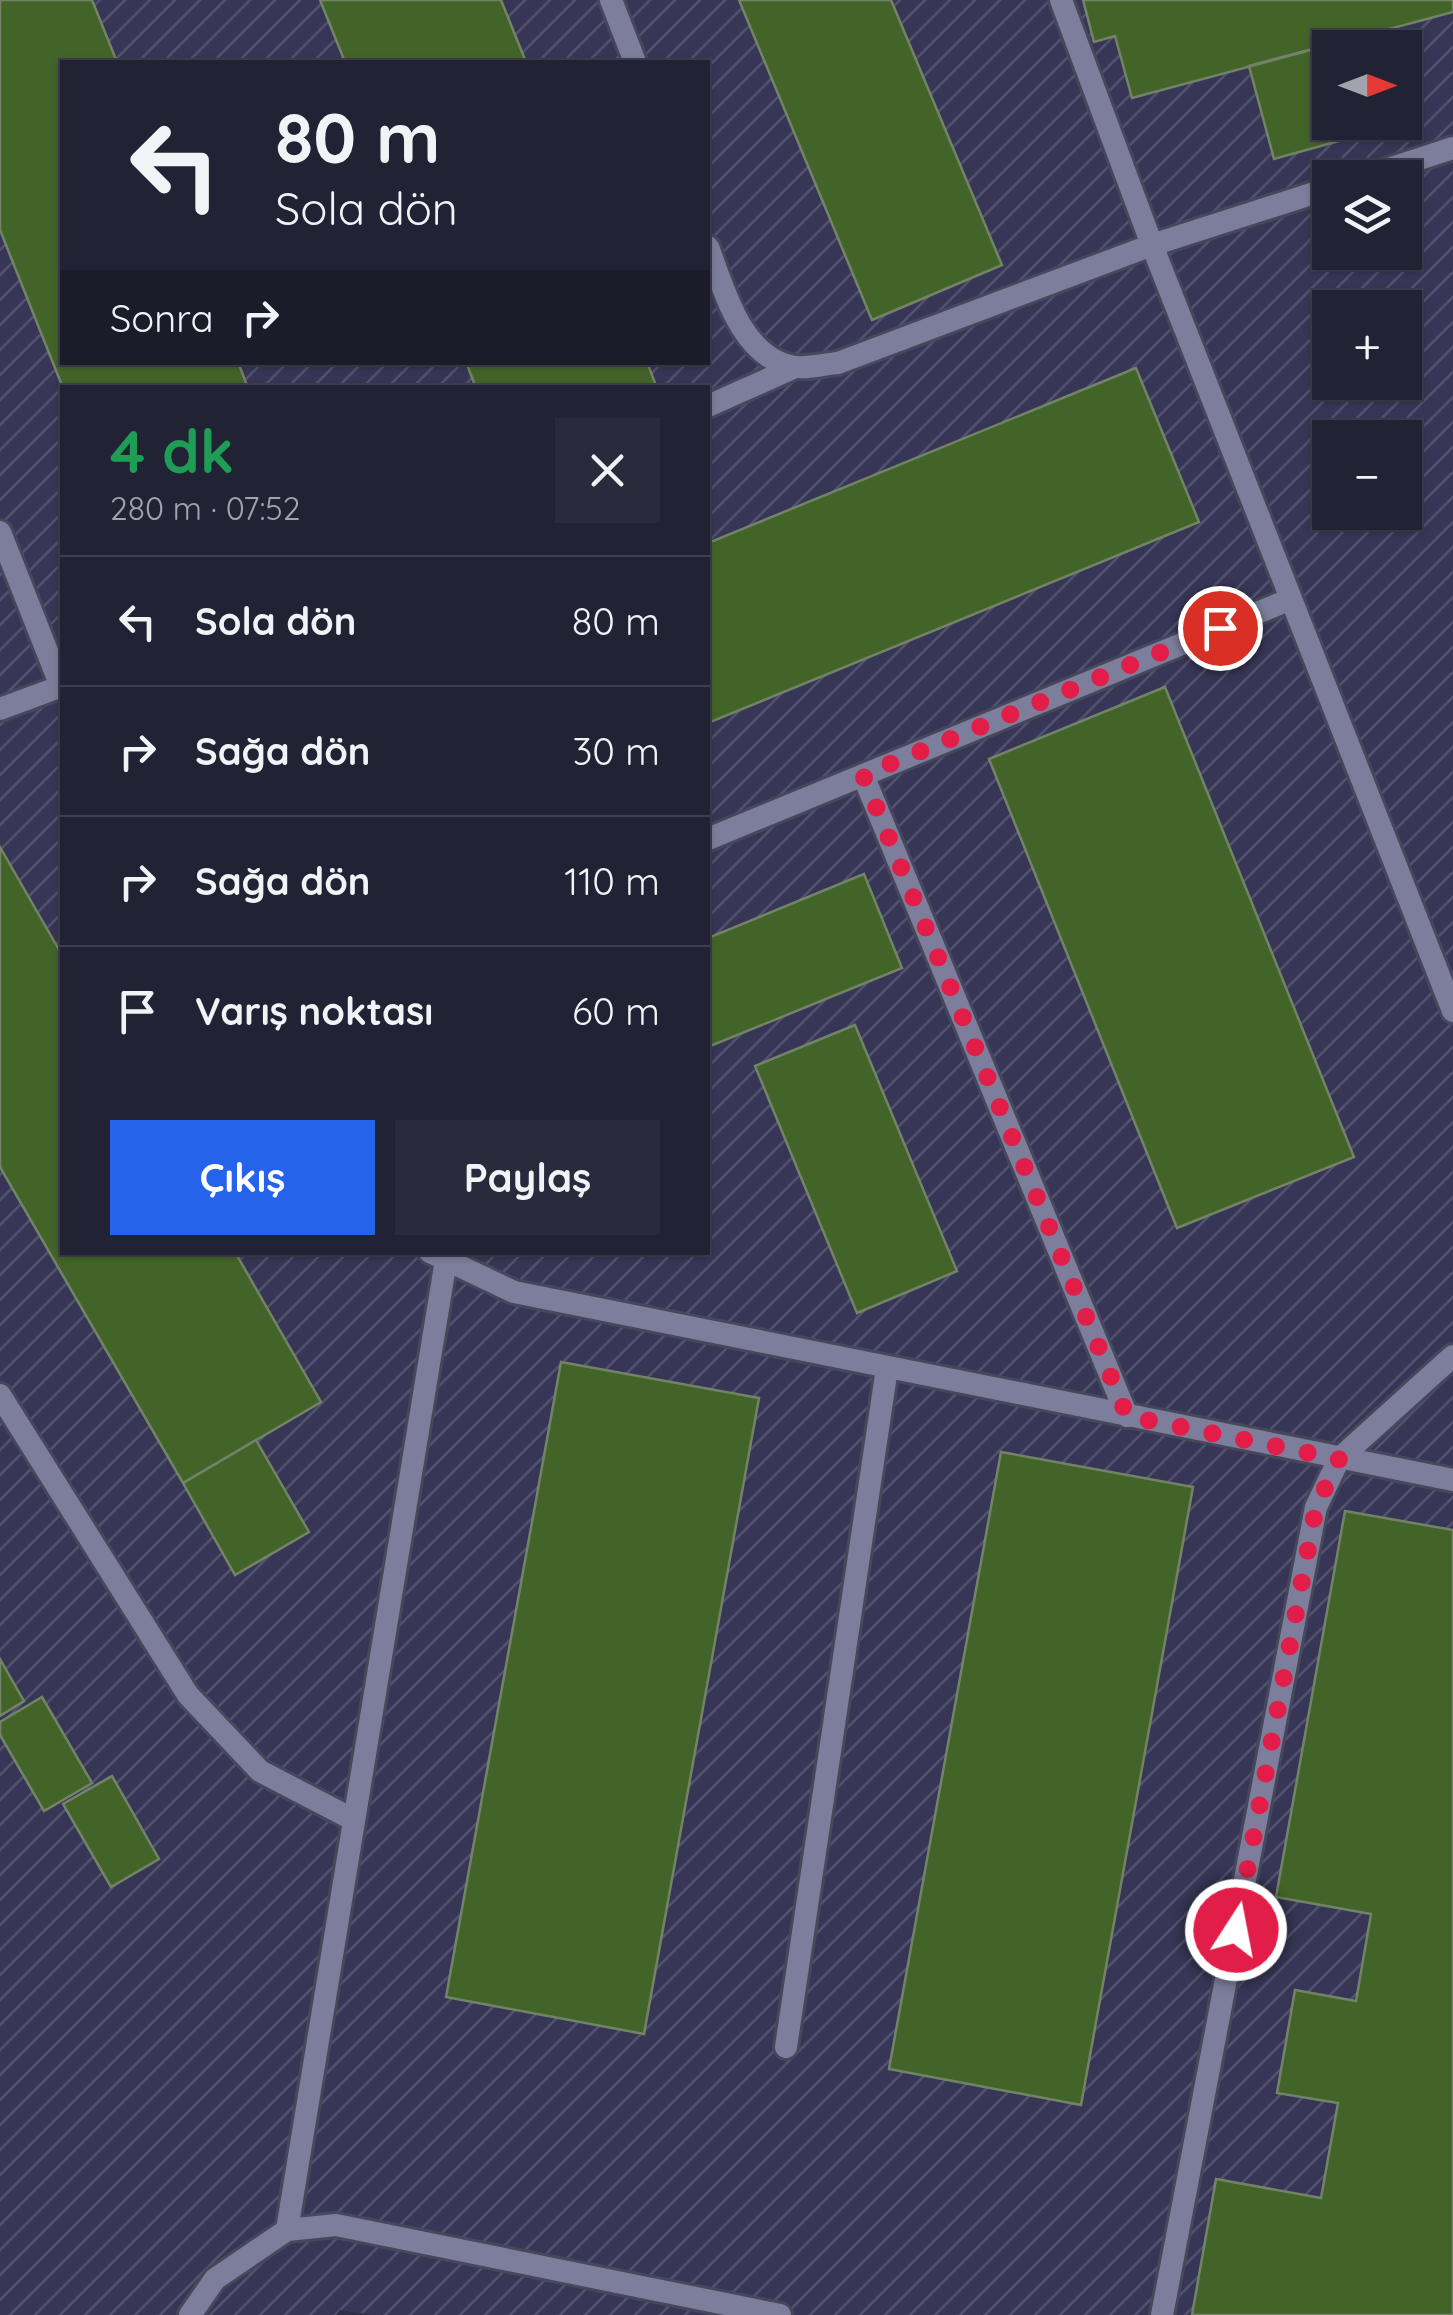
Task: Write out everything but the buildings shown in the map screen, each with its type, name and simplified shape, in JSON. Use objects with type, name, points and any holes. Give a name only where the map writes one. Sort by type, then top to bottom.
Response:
[{"type":"lane","points":[[611,0],[635,60]]},
{"type":"lane","points":[[1061,0],[1152,245],[1453,1011]]},
{"type":"lane","points":[[1416,160],[1453,148]]},
{"type":"lane","points":[[710,405],[793,368],[838,363],[1152,245],[1312,194]]},
{"type":"lane","points":[[710,252],[735,318],[766,356],[793,368]]},
{"type":"lane","points":[[0,532],[60,682]]},
{"type":"lane","points":[[710,838],[1291,599]]},
{"type":"lane","points":[[0,710],[60,688]]},
{"type":"lane","points":[[863,775],[1127,1416]]},
{"type":"lane","points":[[287,2230],[354,1820],[438,1256],[514,1292],[1453,1480]]},
{"type":"lane","points":[[1162,2315],[1316,1507],[1339,1459],[1453,1356]]},
{"type":"lane","points":[[786,2047],[887,1368]]},
{"type":"lane","points":[[0,1395],[188,1695],[260,1771],[354,1820]]},
{"type":"lane","points":[[190,2315],[215,2279],[287,2230],[336,2225],[780,2315]]},
{"type":"shaded area","points":[[0,0],[1453,0],[1453,2315],[373,2315],[340,2310],[336,2315],[0,2315]]},
{"type":"route","points":[[1220,628],[863,775],[1127,1416],[1339,1459],[1316,1507],[1236,1930]]}]
